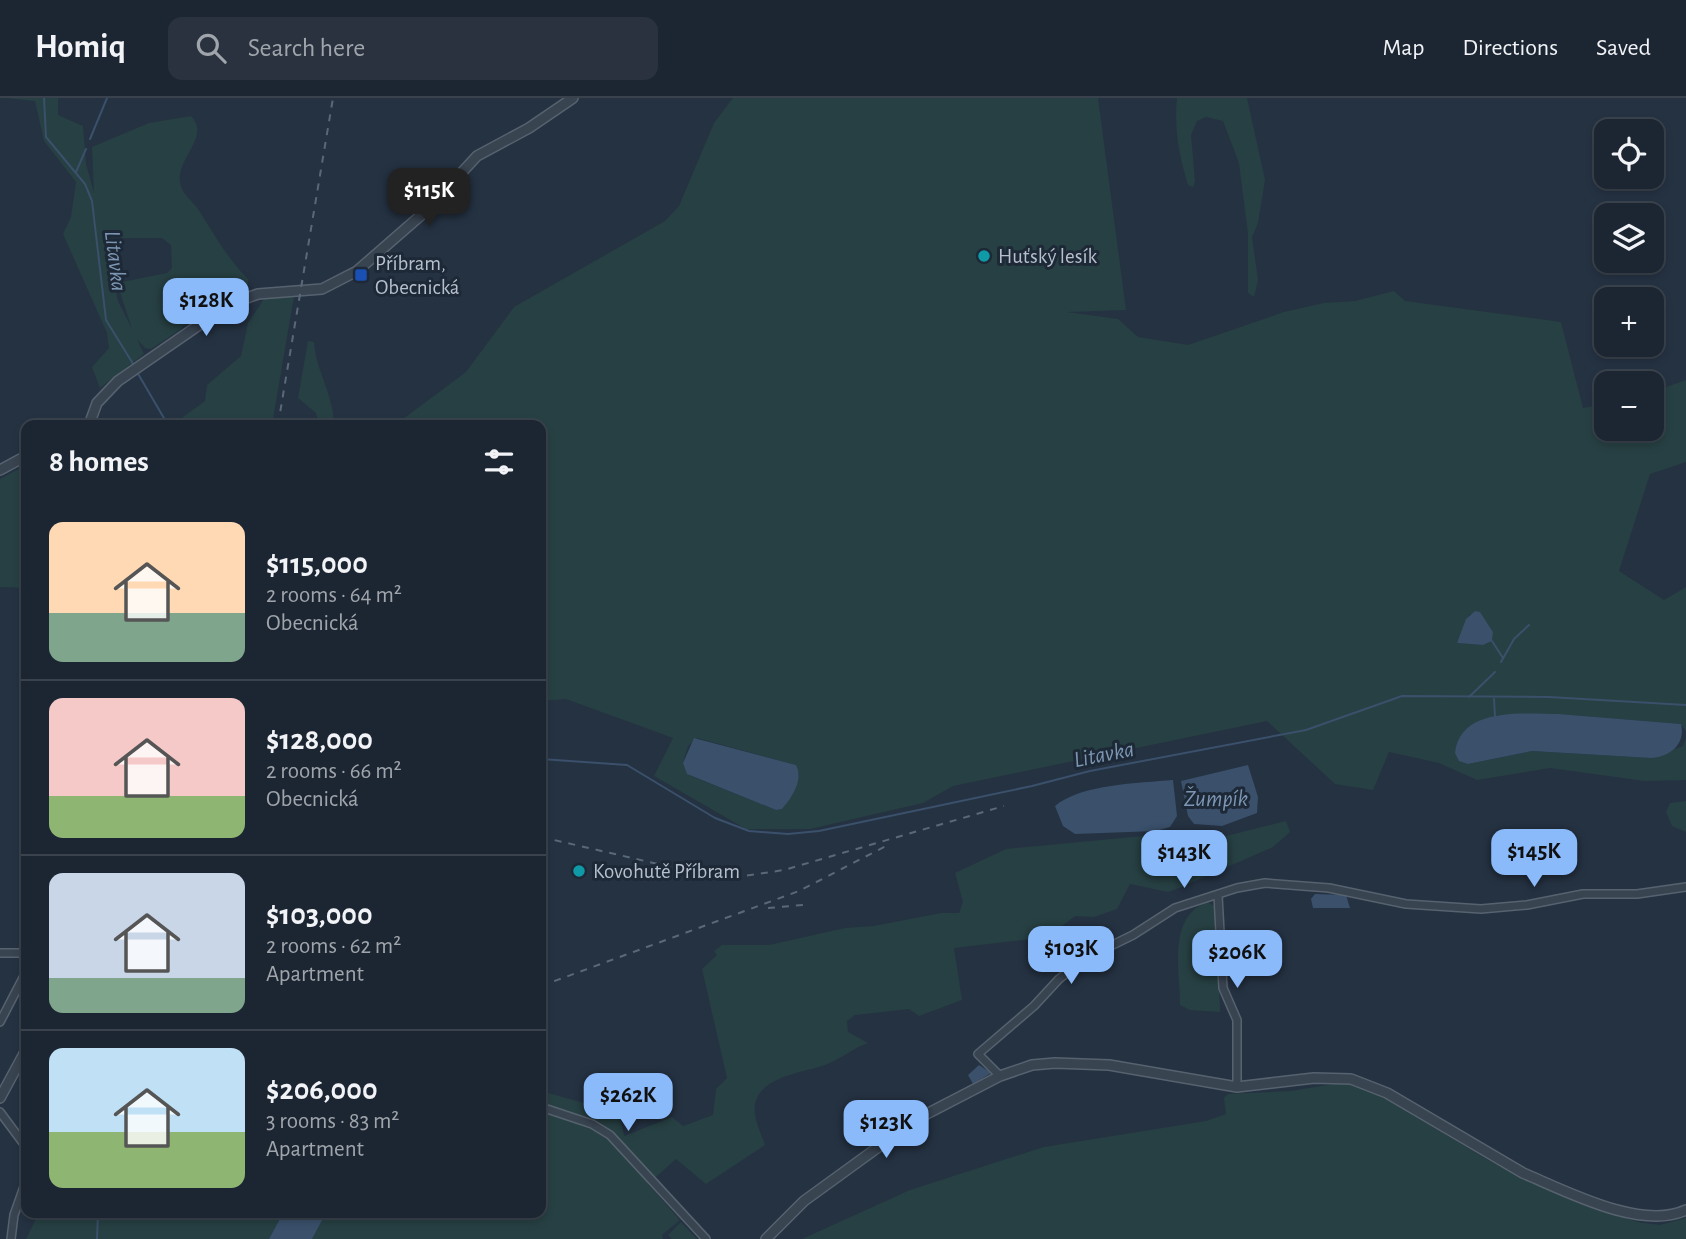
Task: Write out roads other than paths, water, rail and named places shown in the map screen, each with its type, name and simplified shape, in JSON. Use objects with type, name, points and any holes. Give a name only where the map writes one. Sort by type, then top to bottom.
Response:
[{"type":"street","points":[[89,420],[104,394],[125,376],[242,299],[272,292],[322,289],[342,281],[413,223],[477,156],[538,122],[573,98]]},
{"type":"street","points":[[0,470],[21,459]]},
{"type":"street","points":[[1000,1076],[978,1054],[1034,1006],[1073,966],[1133,935],[1175,908],[1237,888],[1265,883],[1340,890],[1406,904],[1481,909],[1527,905],[1583,894],[1637,894],[1686,887]]},
{"type":"street","points":[[1218,895],[1223,988],[1237,1020],[1237,1087]]},
{"type":"street","points":[[0,953],[21,953]]},
{"type":"street","points":[[0,1021],[21,981]]},
{"type":"street","points":[[0,1098],[21,1059]]},
{"type":"street","points":[[766,1239],[804,1201],[917,1119],[1000,1076],[1032,1065],[1080,1063],[1237,1087],[1314,1079],[1365,1082],[1513,1167],[1547,1183],[1643,1217],[1665,1216],[1686,1210]]},
{"type":"street","points":[[546,1109],[602,1129],[706,1239]]},
{"type":"street","points":[[0,1112],[21,1140]]},
{"type":"street","points":[[11,1239],[13,1215],[21,1194]]},
{"type":"water","points":[[1475,611],[1480,612],[1493,632],[1492,641],[1483,645],[1457,643],[1466,619]]},
{"type":"water","points":[[1512,714],[1559,714],[1681,724],[1681,738],[1670,752],[1651,758],[1532,751],[1468,764],[1459,761],[1455,753],[1460,738],[1469,727],[1481,720]]},
{"type":"water","points":[[694,738],[796,765],[799,776],[793,794],[782,809],[776,810],[687,774],[683,763]]},
{"type":"water","name":"Žumpík","points":[[1248,765],[1258,797],[1257,813],[1222,826],[1194,824],[1188,816],[1181,781]]},
{"type":"water","points":[[1173,780],[1177,816],[1170,827],[1156,831],[1075,834],[1063,826],[1055,806],[1080,793],[1095,789]]},
{"type":"water","points":[[1315,894],[1346,895],[1350,908],[1313,908],[1311,899]]},
{"type":"water","points":[[979,1065],[991,1073],[973,1084],[968,1075]]},
{"type":"water","points":[[280,1218],[323,1218],[312,1239],[269,1239]]},
{"type":"waterway","name":"Litavka","points":[[44,98],[46,137],[85,184],[92,201],[106,320],[135,367]]},
{"type":"waterway","points":[[90,139],[107,98]]},
{"type":"waterway","points":[[76,172],[86,149]]},
{"type":"waterway","name":"Litavka","points":[[137,372],[165,420]]},
{"type":"waterway","points":[[1501,662],[1514,639],[1529,625]]},
{"type":"waterway","points":[[1492,641],[1503,658]]},
{"type":"waterway","points":[[1469,697],[1495,672]]},
{"type":"waterway","name":"Litavka","points":[[546,759],[627,765],[715,818],[749,831],[788,834],[819,831],[1032,786],[1090,771],[1306,730],[1402,696],[1549,697],[1686,705]]},
{"type":"waterway","points":[[1494,699],[1495,716]]},
{"type":"waterway","points":[[97,1239],[98,1218]]},
{"type":"railway","points":[[279,420],[333,98]]},
{"type":"railway","points":[[546,838],[671,867],[744,876],[784,870],[1004,806]]},
{"type":"railway","points":[[546,984],[799,891],[886,846]]},
{"type":"railway","points":[[768,908],[803,905]]},
{"type":"place","name":"Huťský lesík","points":[[984,256]]},
{"type":"place","name":"Příbram, Obecnická","points":[[361,275]]},
{"type":"place","name":"Kovohutě Příbram","points":[[579,871]]}]
